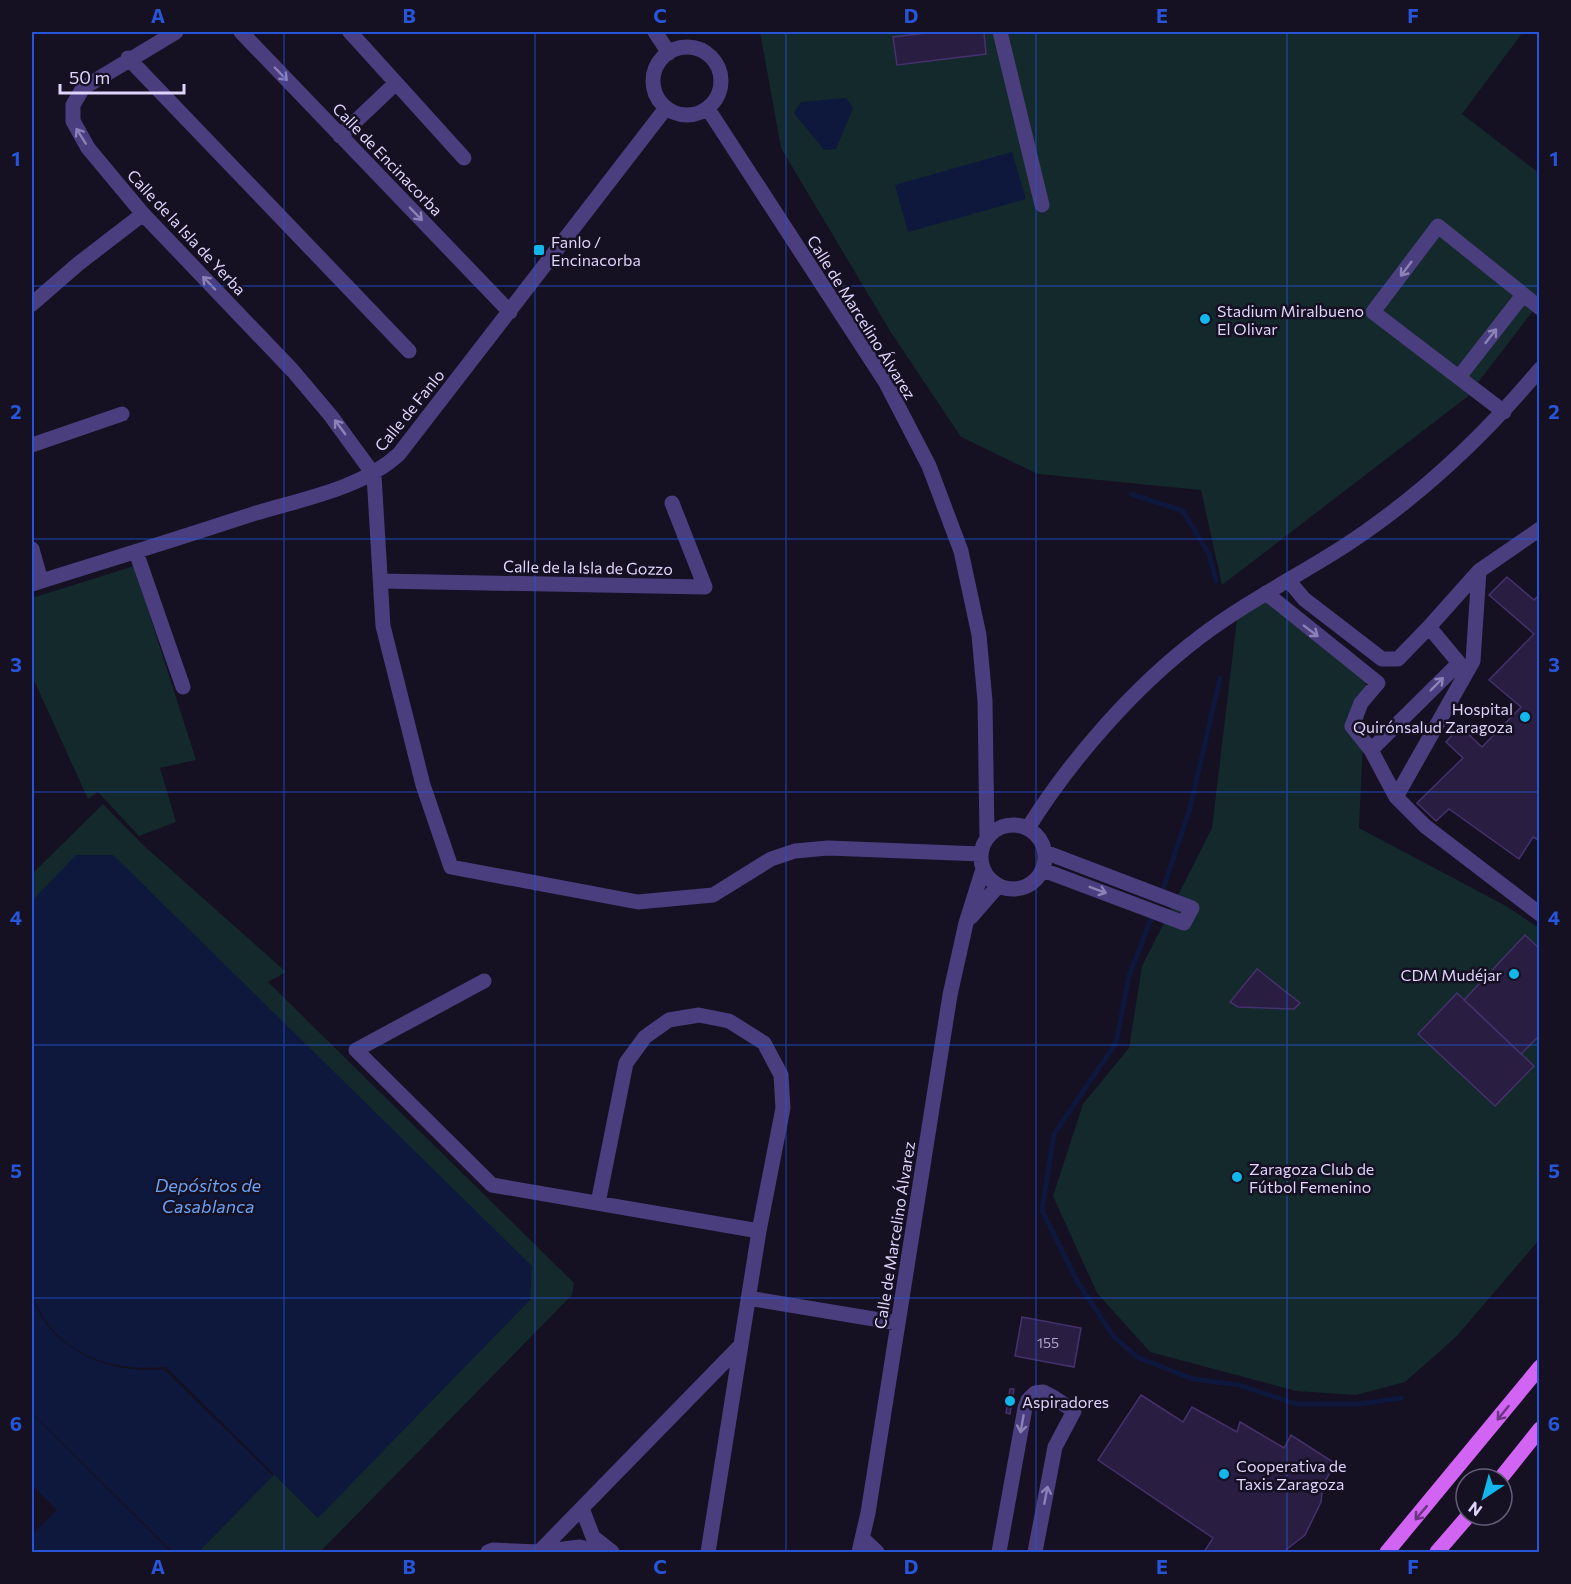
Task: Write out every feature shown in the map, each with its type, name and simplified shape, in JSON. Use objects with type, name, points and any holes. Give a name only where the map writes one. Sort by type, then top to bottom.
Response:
[{"type":"main road","points":[[1388,1552],[1539,1367]]},
{"type":"main road","points":[[1509,1467],[1539,1429]]},
{"type":"main road","points":[[1437,1552],[1459,1527]]},
{"type":"street","name":"Calle de la Isla de Yerba","points":[[176,32],[128,58],[83,88],[76,98],[72,115],[79,135],[143,214],[293,371],[331,416],[374,475]]},
{"type":"street","name":"Calle de Encinacorba","points":[[241,32],[510,312]]},
{"type":"street","points":[[350,32],[464,158]]},
{"type":"street","points":[[655,32],[669,52]]},
{"type":"street","points":[[1000,32],[1042,206]]},
{"type":"street","points":[[687,47],[698,49],[715,62],[722,82],[715,102],[708,109],[687,115],[666,108],[659,100],[653,81],[660,62],[669,52],[687,47]]},
{"type":"street","points":[[128,58],[409,351]]},
{"type":"street","points":[[340,136],[396,83]]},
{"type":"street","name":"Calle de Fanlo","points":[[36,582],[374,475],[399,454],[666,108]]},
{"type":"street","name":"Calle de Marcelino Álvarez","points":[[708,109],[886,383],[929,466],[961,551],[979,635],[985,701],[987,837],[950,995],[861,1545]]},
{"type":"street","points":[[32,304],[78,264],[143,214]]},
{"type":"street","points":[[1465,382],[1532,302],[1438,226],[1373,312],[1504,412]]},
{"type":"street","points":[[1028,828],[1047,798],[1092,741],[1145,687],[1200,637],[1266,593],[1289,581],[1402,505],[1504,412],[1539,369]]},
{"type":"street","points":[[32,445],[122,414]]},
{"type":"street","points":[[374,475],[383,626],[400,702],[423,785],[451,867],[638,902],[713,895],[771,860],[795,851],[828,848],[982,861],[998,886],[1007,889],[1024,888],[1039,877],[1043,870],[1045,852],[1042,842],[1028,828],[1005,826],[987,837]]},
{"type":"street","name":"Calle de la Isla de Gozzo","points":[[381,581],[705,587],[672,503]]},
{"type":"street","points":[[1289,581],[1304,599],[1382,658],[1398,659],[1479,572],[1539,529]]},
{"type":"street","points":[[32,549],[36,582]]},
{"type":"street","points":[[136,552],[183,687]]},
{"type":"street","points":[[1396,797],[1473,661],[1479,572]]},
{"type":"street","points":[[1266,593],[1378,683],[1361,703],[1352,726],[1371,750],[1396,797],[1425,826],[1539,914]]},
{"type":"street","points":[[1371,750],[1459,663],[1429,627]]},
{"type":"street","points":[[986,806],[1005,826]]},
{"type":"street","points":[[1043,870],[1184,923],[1192,908],[1045,852]]},
{"type":"street","name":"Calle de Marcelino Álvarez","points":[[966,923],[998,886]]},
{"type":"street","points":[[484,981],[356,1050],[492,1185],[759,1231]]},
{"type":"street","points":[[598,1203],[626,1063],[645,1037],[669,1020],[699,1015],[729,1021],[764,1043],[780,1076],[783,1108],[759,1231],[708,1552]]},
{"type":"street","points":[[748,1298],[898,1323]]},
{"type":"street","points":[[539,1552],[583,1511],[741,1345]]},
{"type":"street","points":[[999,1552],[1025,1408],[1028,1400],[1035,1393],[1043,1392],[1074,1412],[1055,1447],[1035,1552]]},
{"type":"street","points":[[583,1511],[593,1537],[612,1552]]},
{"type":"street","points":[[861,1545],[877,1552]]},
{"type":"street","points":[[488,1552],[493,1550],[539,1552],[580,1547],[600,1552]]},
{"type":"green space","name":"Stadium Miralbueno El Olivar","points":[[760,32],[1523,32],[1462,114],[1539,173],[1539,303],[1467,397],[1222,585],[1201,490],[1038,474],[961,437],[890,331],[781,148]]},
{"type":"green space","points":[[134,566],[196,760],[160,768],[176,822],[139,836],[98,792],[88,799],[32,676],[32,598]]},
{"type":"green space","points":[[1260,590],[1366,675],[1359,828],[1506,906],[1539,928],[1539,1240],[1456,1337],[1405,1382],[1356,1395],[1296,1391],[1150,1352],[1097,1293],[1053,1196],[1083,1104],[1129,1048],[1142,966],[1212,828],[1239,602]]},
{"type":"green space","name":"Depósitos de Casablanca","points":[[103,804],[142,844],[286,972],[268,982],[574,1283],[572,1295],[320,1552],[198,1552],[274,1474],[318,1518],[32,901],[32,874]]},
{"type":"water","points":[[846,98],[853,108],[836,149],[824,150],[794,113],[801,102]]},
{"type":"water","points":[[1012,152],[1026,199],[908,232],[895,185]]},
{"type":"water","name":"Depósitos de Casablanca","points":[[76,855],[113,855],[532,1266],[530,1300],[318,1518],[166,1367],[123,1366],[85,1355],[54,1331],[32,1294],[32,901]]},
{"type":"water","points":[[32,1298],[41,1317],[54,1333],[69,1346],[86,1356],[124,1368],[164,1369],[273,1476],[198,1552],[173,1552],[32,1413]]},
{"type":"water","points":[[32,1414],[171,1552],[32,1552]]},
{"type":"pier","points":[[35,1488],[57,1510],[32,1535],[32,1492]]},
{"type":"building","points":[[934,32],[984,32],[986,54],[897,65],[893,37]]},
{"type":"building","name":"Hospital Quirónsalud Zaragoza","points":[[1507,577],[1534,600],[1540,594],[1540,841],[1533,837],[1519,859],[1449,809],[1436,821],[1417,803],[1463,758],[1446,742],[1460,726],[1482,747],[1521,707],[1489,680],[1534,634],[1489,595]]},
{"type":"building","name":"CDM Mudéjar","points":[[1525,935],[1540,949],[1540,1035],[1521,1054],[1464,1000]]},
{"type":"building","points":[[1257,969],[1300,1003],[1294,1009],[1238,1007],[1230,1002]]},
{"type":"building","points":[[1457,993],[1534,1066],[1495,1106],[1418,1034]]},
{"type":"building","points":[[1022,1317],[1081,1328],[1074,1367],[1015,1356]]},
{"type":"building","name":"Aspiradores","points":[[1010,1389],[1014,1389],[1010,1414],[1006,1413]]},
{"type":"building","name":"Cooperativa de Taxis Zaragoza","points":[[1141,1395],[1183,1422],[1192,1407],[1237,1432],[1240,1422],[1284,1448],[1291,1435],[1336,1464],[1323,1484],[1321,1502],[1305,1535],[1283,1552],[1204,1552],[1213,1538],[1098,1460]]},
{"type":"waterway","points":[[1131,494],[1183,511],[1209,554],[1216,581]]},
{"type":"waterway","points":[[1163,889],[1190,808],[1220,678]]},
{"type":"waterway","points":[[1153,914],[1129,976],[1116,1043],[1054,1134],[1042,1210],[1077,1281],[1114,1337],[1137,1357],[1193,1379],[1239,1385],[1296,1404],[1360,1404],[1401,1398]]},
{"type":"place","name":"Fanlo / Encinacorba","points":[[539,250]]},
{"type":"place","name":"Stadium Miralbueno El Olivar","points":[[1205,319]]},
{"type":"place","name":"Hospital Quirónsalud Zaragoza","points":[[1525,717]]},
{"type":"place","name":"CDM Mudéjar","points":[[1514,974]]},
{"type":"place","name":"Zaragoza Club de Fútbol Femenino","points":[[1237,1177]]},
{"type":"place","name":"Aspiradores","points":[[1010,1401]]},
{"type":"place","name":"Cooperativa de Taxis Zaragoza","points":[[1224,1474]]}]
